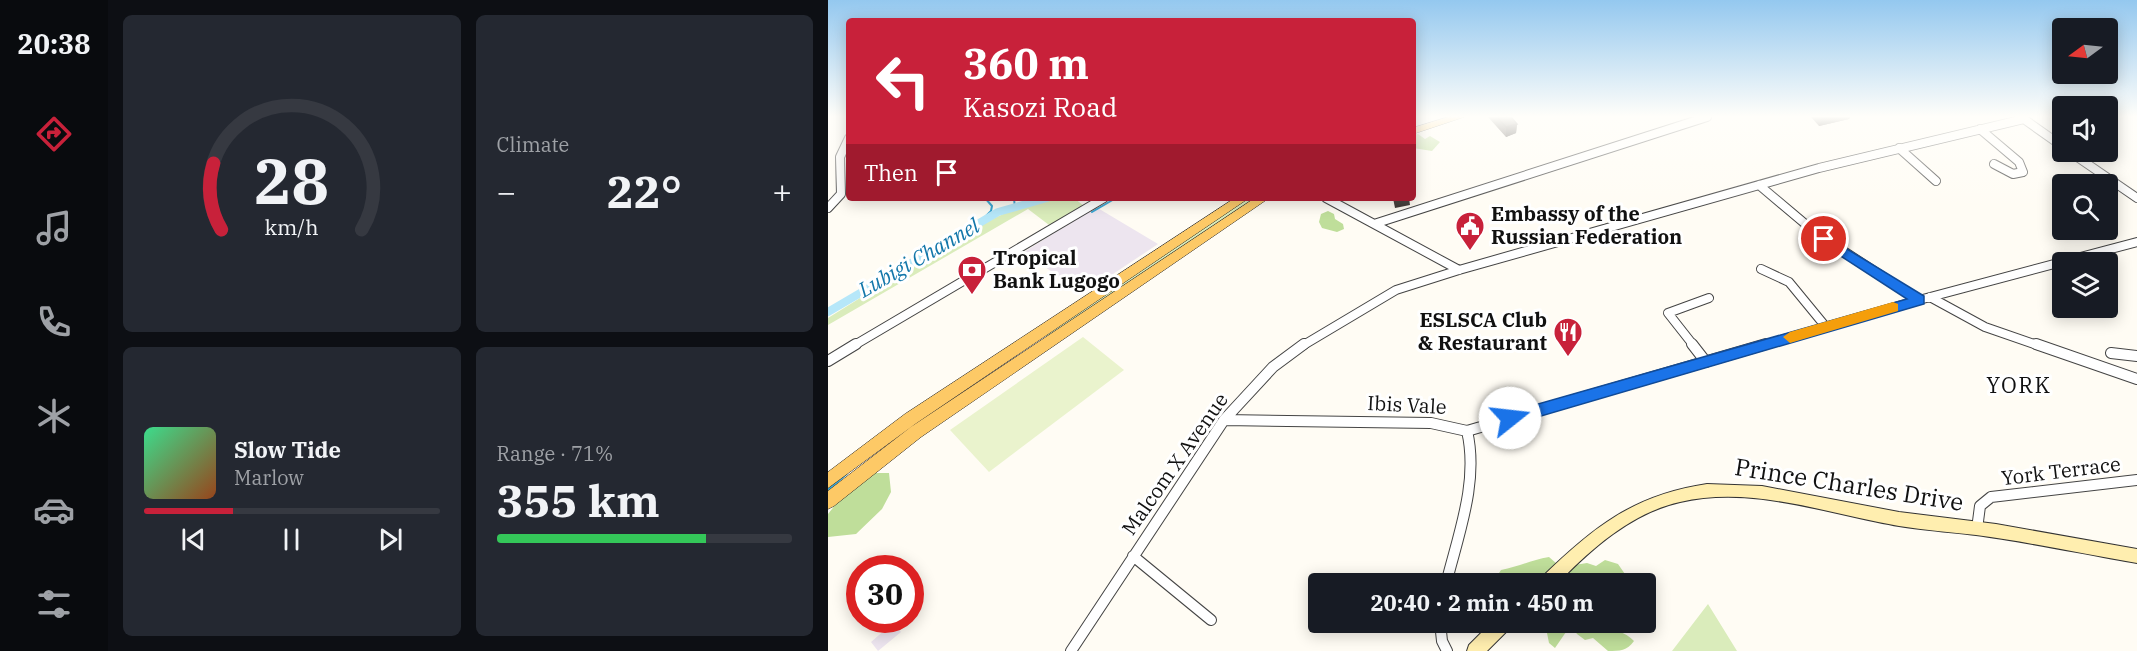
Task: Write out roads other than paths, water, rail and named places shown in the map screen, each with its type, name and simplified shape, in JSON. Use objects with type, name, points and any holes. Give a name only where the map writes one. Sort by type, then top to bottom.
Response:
[{"type":"main road","points":[[828,501],[916,432],[1239,201]]},
{"type":"main road","points":[[828,481],[900,426],[1042,340],[1258,201]]},
{"type":"street","points":[[828,208],[845,193],[839,159],[843,147]]},
{"type":"street","points":[[1374,224],[1612,147]]},
{"type":"street","points":[[1994,164],[2013,174],[2023,172],[2019,162],[2002,147]]},
{"type":"street","points":[[1899,148],[1936,181]]},
{"type":"street","name":"Malcom X Avenue","points":[[1071,651],[1224,420],[1274,367],[1309,341],[1396,290],[1759,185],[1899,148]]},
{"type":"street","points":[[2085,162],[2137,198]]},
{"type":"street","points":[[1759,185],[1824,239],[1919,300]]},
{"type":"street","points":[[828,361],[1099,201]]},
{"type":"street","points":[[1332,201],[1459,270]]},
{"type":"street","points":[[1467,431],[1919,300],[2137,242]]},
{"type":"street","points":[[1761,269],[1767,274],[1789,282],[1826,327]]},
{"type":"street","points":[[1930,297],[1985,327],[2137,379]]},
{"type":"street","points":[[1706,362],[1668,313],[1709,298]]},
{"type":"street","points":[[2111,353],[2137,356]]},
{"type":"street","name":"Ibis Vale","points":[[1224,420],[1431,423],[1467,431],[1471,441],[1470,480],[1449,573]]},
{"type":"street","name":"York Terrace","points":[[1977,529],[1980,506],[1991,497],[2137,480]]},
{"type":"street","name":"Prince Charles Drive","points":[[1557,573],[1593,539],[1637,512],[1679,495],[1724,490],[1778,494],[1899,519],[1977,529],[2137,556]]},
{"type":"street","points":[[1133,556],[1211,620]]},
{"type":"street","points":[[1441,633],[1447,651]]},
{"type":"street","points":[[1475,651],[1493,633]]},
{"type":"waterway","points":[[980,222],[991,211],[992,206],[988,201]]},
{"type":"waterway","name":"Lubigi Channel","points":[[1014,201],[1015,209]]},
{"type":"waterway","name":"Lubigi Channel","points":[[828,312],[998,212],[1036,201]]},
{"type":"waterway","points":[[1092,212],[1111,201]]},
{"type":"waterway","points":[[828,490],[846,474]]},
{"type":"place","name":"Embassy of the Russian Federation","points":[[1470,252]]},
{"type":"place","name":"Tropical Bank Lugogo","points":[[972,296]]},
{"type":"place","name":"ESLSCA Club & Restaurant","points":[[1568,358]]},
{"type":"district","name":"YORK","points":[[2019,385]]}]
